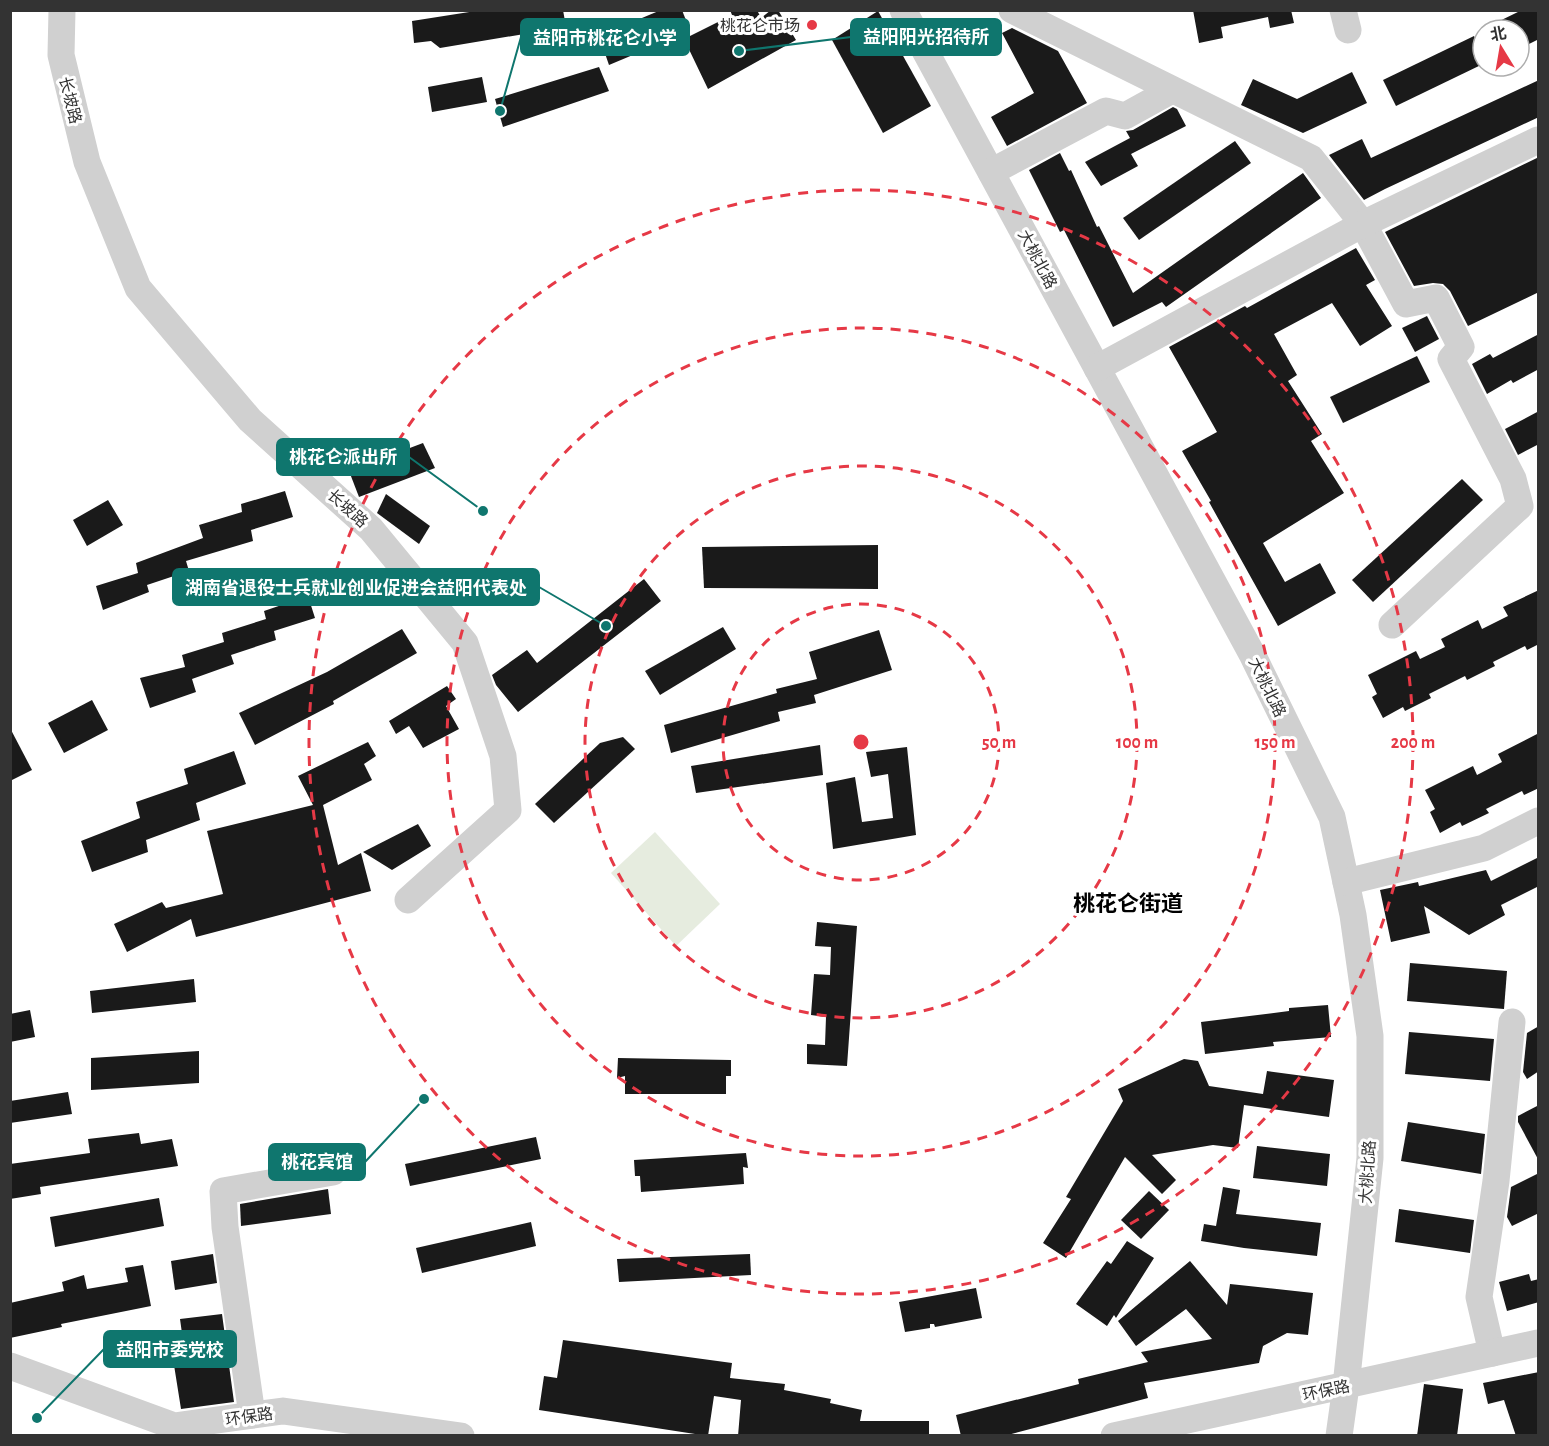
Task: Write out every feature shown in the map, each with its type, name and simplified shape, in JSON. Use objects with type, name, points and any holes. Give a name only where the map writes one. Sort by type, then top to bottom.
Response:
[{"type":"street","name":"长坡路","points":[[62,10],[61,55],[87,162],[138,288],[250,420],[371,529],[465,643],[503,756],[508,810],[408,900]]},
{"type":"street","name":"大桃北路","points":[[903,10],[1252,654],[1332,817],[1353,915],[1370,1036],[1370,1158],[1339,1436]]},
{"type":"street","points":[[1012,10],[1311,158],[1363,224],[1406,303],[1437,298],[1461,347],[1451,360],[1513,479],[1520,506],[1392,625]]},
{"type":"street","points":[[991,172],[1106,111],[1125,116],[1172,90]]},
{"type":"street","points":[[1097,368],[1363,224],[1539,140]]},
{"type":"street","points":[[1346,882],[1484,848],[1539,821]]},
{"type":"street","points":[[1492,1353],[1479,1297],[1496,1181],[1512,1022]]},
{"type":"street","points":[[252,1416],[225,1227],[223,1191],[333,1172]]},
{"type":"street","name":"环保路","points":[[1114,1436],[1539,1343]]},
{"type":"street","name":"环保路","points":[[10,1366],[174,1426],[283,1411],[461,1436]]},
{"type":"shaded area","points":[[655,832],[720,904],[676,946],[611,873]]},
{"type":"building","points":[[482,10],[563,10],[566,27],[440,48],[431,41],[414,43],[412,21]]},
{"type":"building","points":[[661,10],[682,10],[690,31],[609,65],[599,36]]},
{"type":"building","points":[[730,10],[757,10],[761,18],[771,10],[778,10],[796,40],[708,89],[684,39],[732,15]]},
{"type":"building","points":[[1193,10],[1291,10],[1294,23],[1270,28],[1268,17],[1221,27],[1223,38],[1199,43]]},
{"type":"building","points":[[1522,10],[1539,10],[1539,39],[1531,43],[1531,18],[1506,18]]},
{"type":"building","points":[[878,11],[931,106],[883,133],[832,40]]},
{"type":"building","points":[[1012,28],[1058,51],[1087,103],[1007,146],[991,117],[1034,93],[1002,33]]},
{"type":"building","points":[[1471,37],[1471,70],[1396,106],[1383,80]]},
{"type":"building","points":[[599,67],[609,91],[503,127],[495,99]]},
{"type":"building","points":[[1352,72],[1367,103],[1303,133],[1241,105],[1253,79],[1297,99]]},
{"type":"building","points":[[482,77],[487,102],[432,112],[428,87]]},
{"type":"building","points":[[1539,80],[1539,117],[1364,200],[1329,155],[1362,139],[1371,158]]},
{"type":"building","points":[[1173,107],[1177,109],[1186,126],[1131,154],[1138,166],[1101,186],[1085,162],[1130,138],[1126,131],[1133,130]]},
{"type":"building","points":[[1235,141],[1251,163],[1139,240],[1123,218]]},
{"type":"building","points":[[1060,153],[1069,171],[1071,170],[1097,227],[1099,226],[1133,293],[1303,173],[1321,198],[1166,307],[1162,302],[1113,327],[1064,230],[1060,232],[1029,170]]},
{"type":"building","points":[[1539,157],[1539,292],[1468,326],[1450,291],[1443,284],[1414,286],[1385,232]]},
{"type":"building","points":[[1356,248],[1375,280],[1366,285],[1392,326],[1360,346],[1332,303],[1274,334],[1297,375],[1288,381],[1322,434],[1311,441],[1344,493],[1263,543],[1285,582],[1320,563],[1336,593],[1278,626],[1182,451],[1217,432],[1169,347],[1245,306],[1247,308]]},
{"type":"building","points":[[1427,316],[1439,339],[1415,352],[1402,328]]},
{"type":"building","points":[[1539,334],[1539,369],[1513,383],[1511,380],[1487,394],[1472,364],[1490,354],[1493,358]]},
{"type":"building","points":[[1417,356],[1430,382],[1343,423],[1330,397]]},
{"type":"building","points":[[1539,411],[1539,444],[1518,455],[1505,429]]},
{"type":"building","points":[[423,443],[435,468],[359,497],[349,471]]},
{"type":"building","points":[[1462,479],[1483,500],[1373,602],[1352,580]]},
{"type":"building","points":[[285,491],[293,517],[251,530],[253,541],[186,561],[189,571],[147,585],[149,592],[103,610],[96,586],[138,573],[136,563],[203,538],[199,525],[242,512],[241,504]]},
{"type":"building","points":[[386,494],[430,526],[419,544],[377,513]]},
{"type":"building","points":[[108,500],[123,525],[87,546],[73,520]]},
{"type":"building","points":[[878,545],[878,589],[704,588],[702,547]]},
{"type":"building","points":[[644,579],[661,601],[518,712],[496,685],[492,675],[527,650],[537,663]]},
{"type":"building","points":[[1539,590],[1539,644],[1527,650],[1525,646],[1493,662],[1495,666],[1467,680],[1465,676],[1429,694],[1431,698],[1405,711],[1403,707],[1383,718],[1372,697],[1377,694],[1368,675],[1416,651],[1420,659],[1445,647],[1441,639],[1478,620],[1482,629],[1508,616],[1503,607]]},
{"type":"building","points":[[308,596],[315,618],[274,631],[276,640],[231,655],[234,664],[192,679],[196,692],[150,708],[140,678],[185,667],[182,655],[224,642],[222,633],[266,619],[264,611]]},
{"type":"building","points":[[723,627],[736,649],[660,695],[645,671]]},
{"type":"building","points":[[402,629],[417,653],[333,701],[334,704],[255,745],[239,713],[327,672]]},
{"type":"building","points":[[879,630],[892,670],[814,695],[816,703],[778,712],[780,721],[671,753],[664,725],[777,693],[776,689],[817,679],[809,652]]},
{"type":"building","points":[[447,686],[456,699],[446,706],[459,729],[423,748],[409,726],[396,734],[389,721]]},
{"type":"building","points":[[92,700],[108,730],[64,753],[48,723]]},
{"type":"building","points":[[10,728],[32,770],[10,781]]},
{"type":"building","points":[[1539,733],[1539,788],[1524,795],[1522,791],[1486,809],[1489,813],[1462,826],[1460,822],[1440,833],[1430,812],[1435,809],[1425,790],[1473,766],[1477,775],[1502,762],[1498,754]]},
{"type":"building","points":[[623,737],[635,749],[554,823],[535,804],[600,743]]},
{"type":"building","points":[[368,742],[376,756],[364,764],[372,780],[323,805],[338,865],[361,853],[371,891],[196,937],[191,919],[127,952],[114,924],[162,902],[166,908],[223,894],[207,831],[313,805],[298,776]]},
{"type":"building","points":[[820,745],[823,775],[696,793],[691,766]]},
{"type":"building","points":[[907,747],[916,835],[833,849],[826,783],[855,777],[862,822],[893,818],[888,774],[871,777],[866,752]]},
{"type":"building","points":[[234,751],[246,784],[196,803],[200,820],[146,840],[148,852],[92,872],[81,841],[140,818],[136,802],[188,784],[184,769]]},
{"type":"building","points":[[418,824],[431,846],[392,870],[363,852]]},
{"type":"building","points":[[1539,857],[1539,886],[1501,905],[1505,915],[1469,935],[1424,906],[1430,933],[1391,942],[1380,890],[1418,882],[1419,886],[1486,870],[1491,881]]},
{"type":"building","points":[[817,922],[857,926],[847,1066],[807,1064],[807,1044],[825,1045],[826,1017],[811,1015],[814,974],[830,975],[831,947],[815,946]]},
{"type":"building","points":[[1410,963],[1507,971],[1504,1009],[1407,1001]]},
{"type":"building","points":[[194,979],[196,1002],[92,1013],[90,991]]},
{"type":"building","points":[[1328,1005],[1331,1037],[1273,1042],[1274,1046],[1205,1054],[1201,1022],[1289,1011],[1289,1008]]},
{"type":"building","points":[[30,1010],[35,1037],[10,1042],[10,1014]]},
{"type":"building","points":[[1539,1026],[1539,1071],[1527,1079],[1523,1072],[1527,1033]]},
{"type":"building","points":[[1409,1032],[1494,1039],[1490,1081],[1405,1074]]},
{"type":"building","points":[[199,1051],[199,1083],[91,1090],[91,1058]]},
{"type":"building","points":[[618,1058],[731,1060],[731,1076],[726,1076],[726,1094],[625,1094],[625,1076],[617,1078]]},
{"type":"building","points":[[1184,1059],[1198,1061],[1209,1086],[1263,1094],[1267,1071],[1334,1080],[1329,1117],[1244,1105],[1238,1148],[1213,1145],[1152,1155],[1176,1180],[1162,1194],[1125,1157],[1066,1258],[1043,1243],[1071,1199],[1066,1197],[1123,1101],[1118,1089]]},
{"type":"building","points":[[68,1092],[72,1114],[10,1123],[10,1101]]},
{"type":"building","points":[[1539,1105],[1539,1161],[1518,1122],[1518,1116]]},
{"type":"building","points":[[1408,1122],[1485,1134],[1481,1174],[1401,1161]]},
{"type":"building","points":[[139,1133],[141,1144],[172,1139],[178,1166],[40,1187],[41,1194],[10,1199],[10,1164],[90,1153],[88,1139]]},
{"type":"building","points":[[536,1137],[541,1159],[410,1186],[405,1164]]},
{"type":"building","points":[[1257,1146],[1330,1154],[1327,1186],[1253,1178]]},
{"type":"building","points":[[746,1153],[748,1168],[743,1167],[744,1184],[641,1192],[640,1176],[635,1176],[634,1160]]},
{"type":"building","points":[[1539,1173],[1539,1213],[1512,1226],[1507,1217],[1511,1187]]},
{"type":"building","points":[[1223,1187],[1240,1190],[1236,1214],[1321,1223],[1317,1256],[1201,1241],[1204,1224],[1216,1226]]},
{"type":"building","points":[[328,1189],[331,1214],[241,1226],[240,1204]]},
{"type":"building","points":[[1149,1191],[1169,1210],[1141,1239],[1121,1220]]},
{"type":"building","points":[[159,1198],[164,1226],[55,1247],[50,1217]]},
{"type":"building","points":[[1399,1209],[1474,1220],[1470,1253],[1395,1242]]},
{"type":"building","points":[[531,1222],[536,1246],[422,1273],[416,1248]]},
{"type":"building","points":[[1127,1241],[1154,1258],[1116,1318],[1114,1315],[1107,1326],[1076,1304],[1107,1261],[1111,1264]]},
{"type":"building","points":[[213,1254],[217,1283],[175,1290],[171,1261]]},
{"type":"building","points":[[750,1254],[751,1275],[619,1282],[617,1259]]},
{"type":"building","points":[[1190,1261],[1227,1305],[1230,1284],[1313,1293],[1308,1335],[1287,1333],[1263,1346],[1259,1363],[1144,1383],[1148,1398],[1004,1436],[961,1436],[956,1415],[1079,1384],[1078,1379],[1148,1362],[1141,1352],[1212,1339],[1186,1309],[1136,1346],[1118,1321]]},
{"type":"building","points":[[143,1265],[151,1306],[61,1324],[62,1327],[10,1338],[10,1303],[64,1291],[62,1282],[84,1275],[87,1289],[128,1282],[125,1268]]},
{"type":"building","points":[[1529,1274],[1531,1281],[1539,1279],[1539,1302],[1507,1311],[1499,1282]]},
{"type":"building","points":[[976,1288],[982,1318],[935,1327],[934,1324],[930,1324],[930,1328],[905,1332],[899,1302]]},
{"type":"building","points":[[222,1314],[234,1402],[181,1409],[174,1365],[186,1362],[180,1319]]},
{"type":"building","points":[[563,1340],[732,1363],[730,1378],[785,1384],[784,1390],[831,1399],[830,1403],[862,1410],[860,1421],[929,1421],[929,1436],[738,1436],[741,1400],[714,1396],[708,1436],[539,1410],[544,1376],[557,1378]]},
{"type":"building","points":[[1539,1372],[1539,1436],[1516,1436],[1504,1400],[1488,1404],[1483,1383]]},
{"type":"building","points":[[1424,1384],[1463,1389],[1457,1436],[1417,1436]]},
{"type":"place","name":"桃花仑市场","points":[[812,25]]},
{"type":"place","name":"益阳阳光招待所","points":[[739,51]]},
{"type":"place","name":"益阳市桃花仑小学","points":[[500,111]]},
{"type":"place","name":"桃花仑派出所","points":[[483,511]]},
{"type":"place","name":"湖南省退役士兵就业创业促进会益阳代表处","points":[[606,626]]},
{"type":"place","name":"桃花宾馆","points":[[424,1099]]},
{"type":"place","name":"益阳市委党校","points":[[37,1418]]},
{"type":"district","name":"桃花仑街道","points":[[1128,903]]}]
